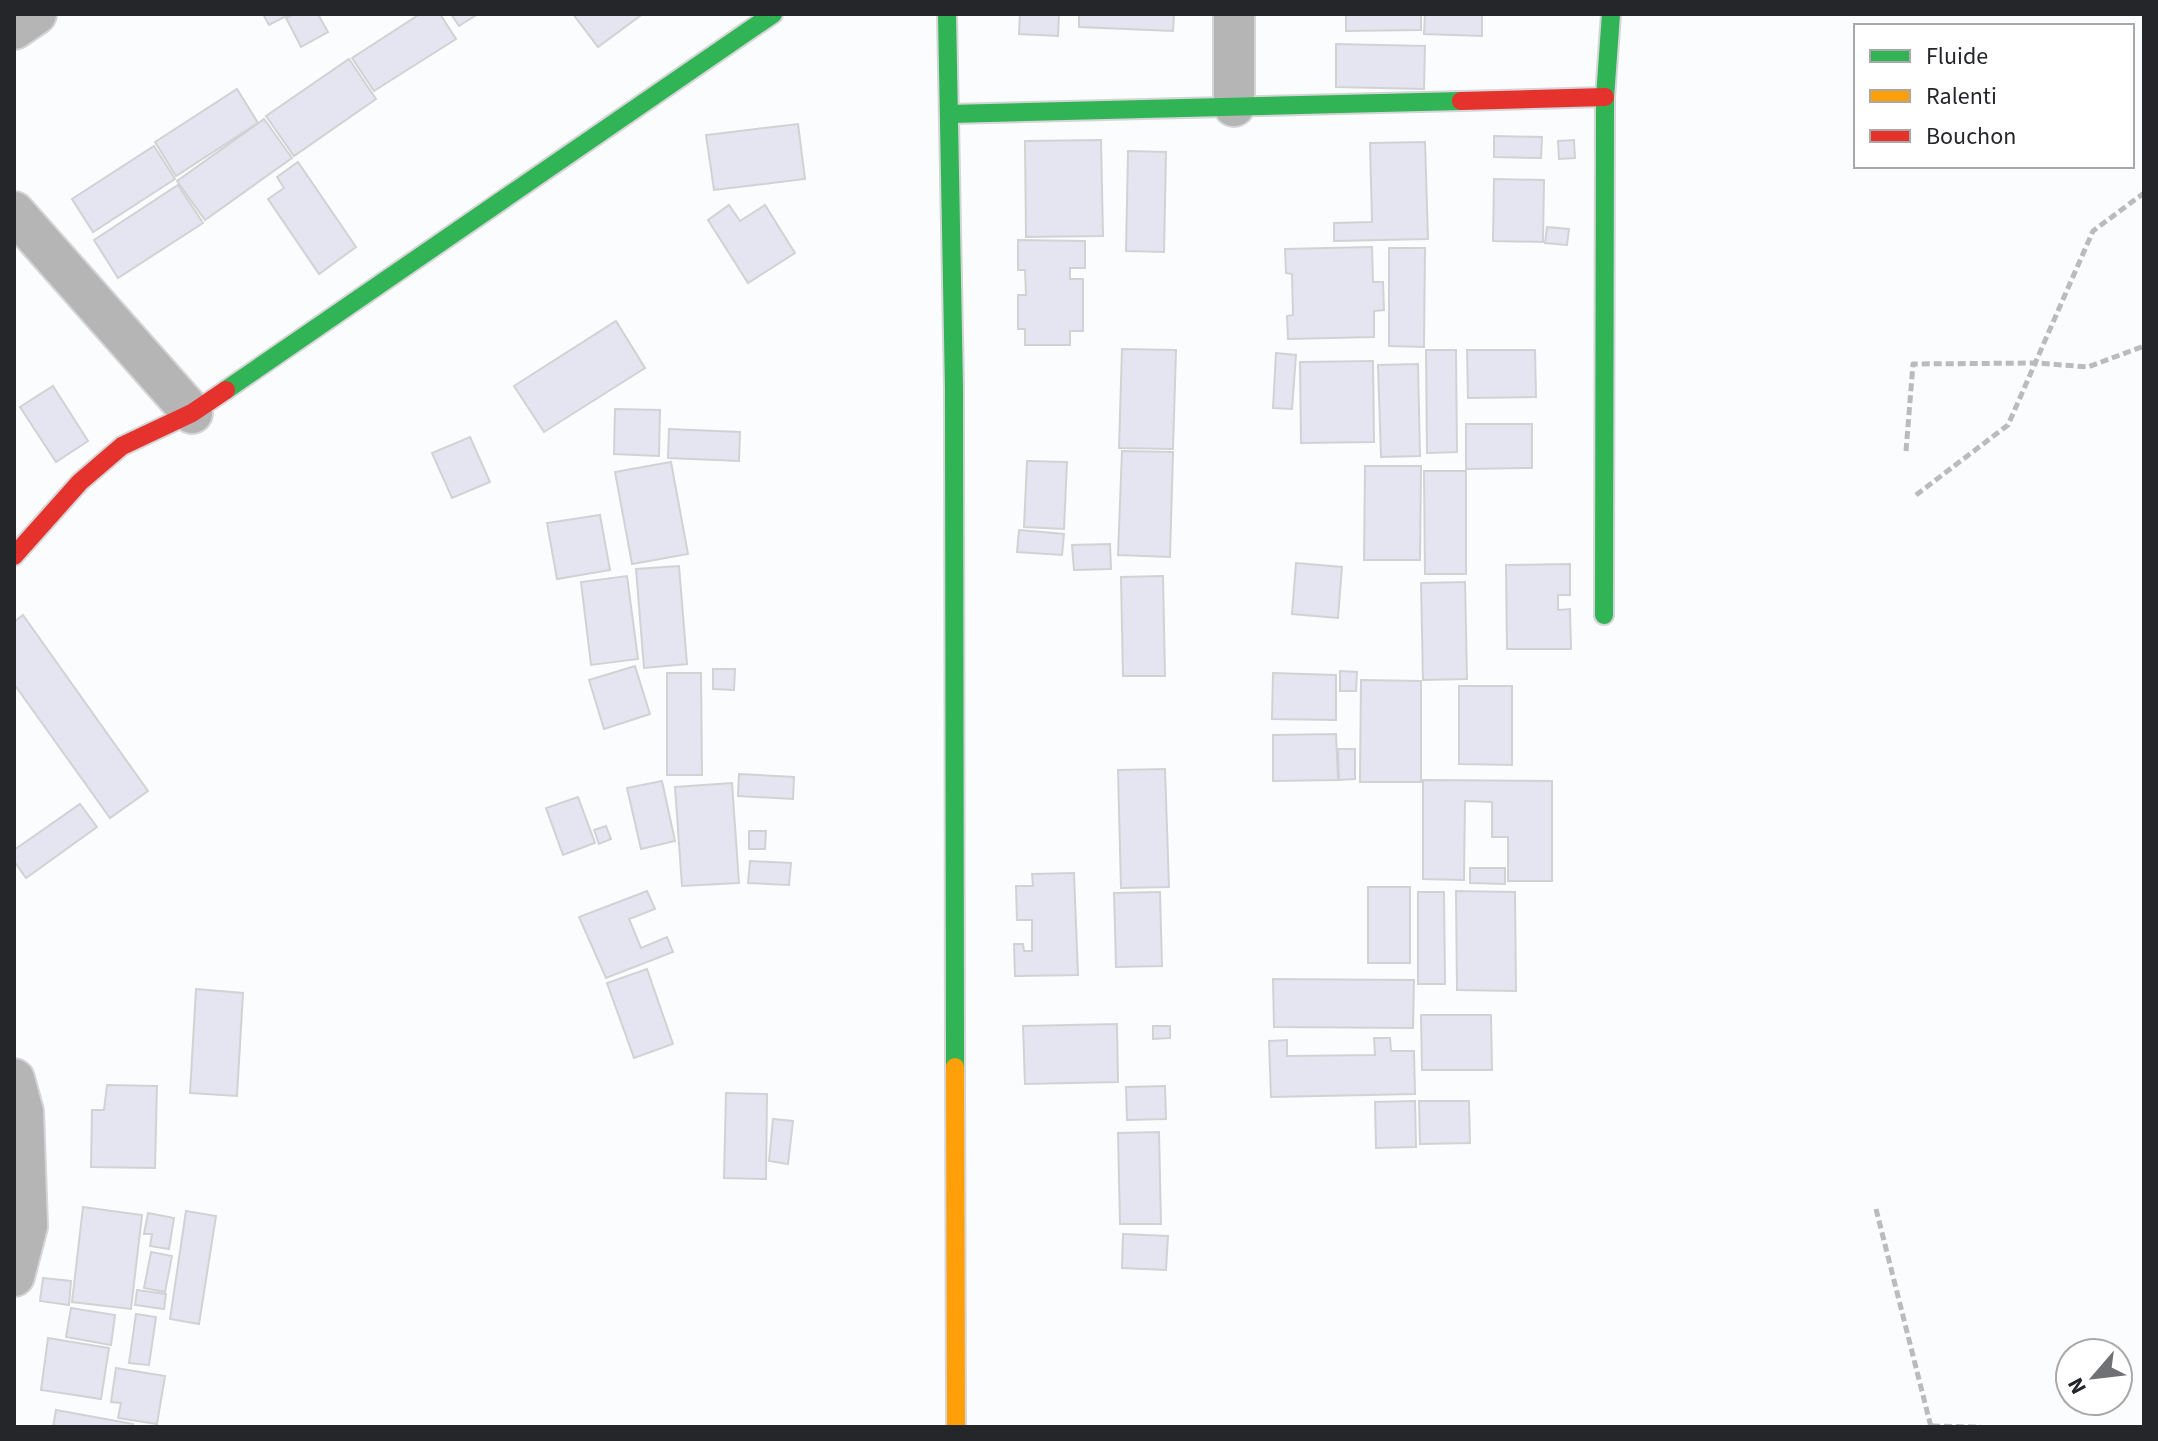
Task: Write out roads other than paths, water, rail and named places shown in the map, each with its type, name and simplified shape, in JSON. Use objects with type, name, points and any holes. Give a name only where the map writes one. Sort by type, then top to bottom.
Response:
[{"type":"street","points":[[14,29],[36,14]]},
{"type":"street","points":[[14,556],[80,482],[122,446],[192,413],[773,14]]},
{"type":"street","points":[[947,14],[956,1427]]},
{"type":"street","points":[[1234,14],[1234,106]]},
{"type":"street","points":[[1604,615],[1605,97],[1611,14]]},
{"type":"street","points":[[950,114],[1605,97]]},
{"type":"street","points":[[14,212],[192,413]]},
{"type":"street","points":[[14,1079],[23,1112],[27,1226],[14,1276]]}]
